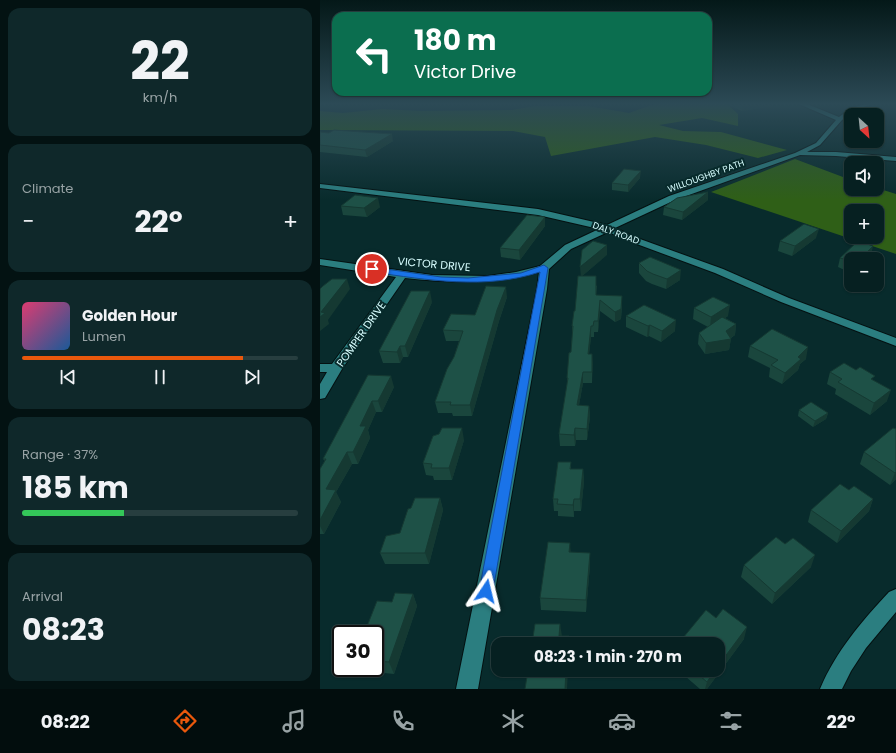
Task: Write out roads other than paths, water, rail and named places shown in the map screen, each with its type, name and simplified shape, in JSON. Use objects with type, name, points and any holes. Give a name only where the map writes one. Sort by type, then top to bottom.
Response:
[{"type":"street","name":"WILLOUGHBY PATH","points":[[544,268],[568,248],[607,228],[672,198],[797,154],[818,144],[825,136]]},
{"type":"street","points":[[797,154],[836,154],[896,160]]},
{"type":"street","name":"DALY ROAD","points":[[320,186],[538,212],[607,228],[637,241],[719,271],[785,300],[896,342]]},
{"type":"street","name":"VICTOR DRIVE","points":[[320,262],[403,274],[468,280],[522,275],[544,268]]},
{"type":"street","points":[[467,689],[544,268]]},
{"type":"street","name":"POMPER DRIVE","points":[[320,394],[336,368],[403,274]]},
{"type":"street","points":[[320,368],[336,368]]},
{"type":"street","points":[[831,689],[840,667],[872,624],[896,598]]}]
